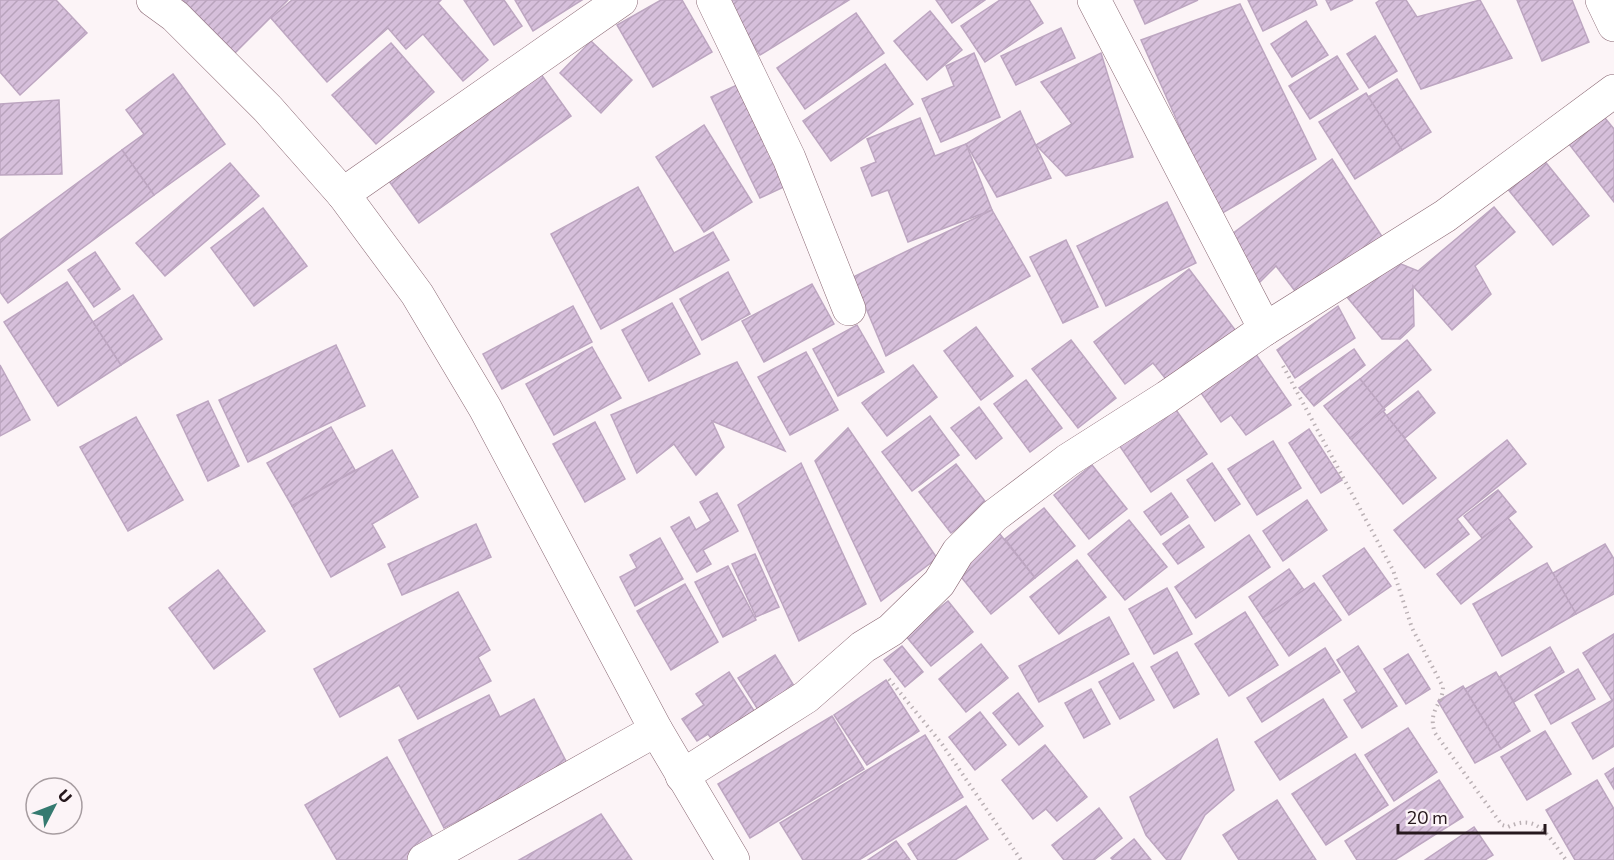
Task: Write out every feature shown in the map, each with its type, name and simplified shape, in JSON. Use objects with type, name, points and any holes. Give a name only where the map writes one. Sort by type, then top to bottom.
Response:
[{"type":"street","points":[[153,0],[175,16],[226,66],[343,194],[417,294],[485,408],[656,730],[733,860]]},
{"type":"street","points":[[343,194],[621,0]]},
{"type":"street","points":[[713,0],[789,158],[849,309]]},
{"type":"street","points":[[1094,0],[1265,329]]},
{"type":"street","points":[[1602,0],[1614,25]]},
{"type":"street","points":[[682,776],[806,697],[863,647],[891,630],[931,591],[958,552],[994,516],[1068,460],[1167,397],[1265,329],[1444,216],[1614,91]]},
{"type":"street","points":[[424,860],[656,730]]},
{"type":"path","points":[[1265,329],[1307,413],[1393,570],[1412,628],[1443,687],[1443,694],[1434,707],[1432,723],[1435,733],[1502,825],[1508,826],[1520,821],[1531,821],[1538,825],[1566,860]]},
{"type":"path","points":[[863,647],[942,744],[1021,860]]},
{"type":"building","points":[[0,0],[56,0],[87,33],[20,95],[0,72]]},
{"type":"building","points":[[183,0],[288,0],[235,53]]},
{"type":"building","points":[[292,0],[441,0],[438,3],[488,60],[463,81],[423,34],[406,49],[388,28],[327,82],[271,18]]},
{"type":"building","points":[[464,0],[504,0],[522,26],[494,45]]},
{"type":"building","points":[[515,0],[582,0],[533,31]]},
{"type":"building","points":[[661,0],[682,0],[712,52],[653,87],[617,25]]},
{"type":"building","points":[[725,0],[849,0],[760,55]]},
{"type":"building","points":[[936,0],[985,0],[952,23]]},
{"type":"building","points":[[1000,0],[1029,0],[1043,23],[985,62],[961,26]]},
{"type":"building","points":[[1134,0],[1198,0],[1145,24]]},
{"type":"building","points":[[1248,0],[1315,0],[1317,5],[1263,31]]},
{"type":"building","points":[[1326,0],[1353,0],[1331,10]]},
{"type":"building","points":[[1380,0],[1406,0],[1417,17],[1480,0],[1512,58],[1421,89],[1376,3]]},
{"type":"building","points":[[1517,0],[1572,0],[1589,42],[1542,61]]},
{"type":"building","points":[[1240,4],[1316,159],[1219,215],[1141,40]]},
{"type":"building","points":[[930,11],[962,50],[927,80],[894,41]]},
{"type":"building","points":[[856,13],[884,53],[805,109],[777,68]]},
{"type":"building","points":[[1306,21],[1328,55],[1292,77],[1271,44]]},
{"type":"building","points":[[1061,28],[1075,58],[1016,85],[1001,56]]},
{"type":"building","points":[[1375,36],[1397,71],[1369,88],[1347,54]]},
{"type":"building","points":[[591,41],[632,80],[601,113],[560,73]]},
{"type":"building","points":[[391,43],[434,92],[376,144],[332,95]]},
{"type":"building","points":[[974,53],[1000,117],[941,142],[922,99],[954,86],[946,66]]},
{"type":"building","points":[[1101,53],[1133,157],[1066,176],[1036,145],[1072,124],[1041,82]]},
{"type":"building","points":[[1337,56],[1358,89],[1310,119],[1289,86]]},
{"type":"building","points":[[885,64],[913,104],[831,161],[803,121]]},
{"type":"building","points":[[538,70],[571,116],[419,223],[386,177]]},
{"type":"building","points":[[173,74],[225,144],[154,195],[122,150],[144,134],[126,110]]},
{"type":"building","points":[[1397,79],[1431,132],[1402,150],[1368,97]]},
{"type":"building","points":[[737,85],[786,186],[760,198],[711,97]]},
{"type":"building","points":[[1366,93],[1402,150],[1355,179],[1319,122]]},
{"type":"building","points":[[59,100],[62,174],[0,175],[0,104]]},
{"type":"building","points":[[1020,111],[1051,178],[997,197],[966,144]]},
{"type":"building","points":[[1600,112],[1614,129],[1614,202],[1565,139]]},
{"type":"building","points":[[920,118],[935,156],[966,144],[992,210],[908,242],[888,190],[872,196],[861,168],[876,162],[867,139]]},
{"type":"building","points":[[704,125],[752,202],[704,232],[656,157]]},
{"type":"building","points":[[122,150],[154,195],[8,303],[0,292],[0,240]]},
{"type":"building","points":[[1332,159],[1383,238],[1301,299],[1276,266],[1255,287],[1232,234]]},
{"type":"building","points":[[1543,159],[1589,216],[1553,245],[1507,188]]},
{"type":"building","points":[[230,163],[259,196],[165,276],[136,243]]},
{"type":"building","points":[[638,187],[674,253],[713,232],[729,260],[601,329],[551,234]]},
{"type":"building","points":[[1167,202],[1196,263],[1106,306],[1077,246]]},
{"type":"building","points":[[1494,207],[1515,232],[1475,266],[1491,294],[1452,330],[1413,286],[1414,326],[1400,339],[1382,339],[1347,297],[1389,259],[1418,271]]},
{"type":"building","points":[[263,208],[307,266],[254,306],[211,248]]},
{"type":"building","points":[[992,210],[1030,276],[886,356],[853,277]]},
{"type":"building","points":[[1066,240],[1098,307],[1063,323],[1030,257]]},
{"type":"building","points":[[95,252],[120,289],[94,307],[68,270]]},
{"type":"building","points":[[1189,269],[1236,331],[1169,383],[1153,363],[1125,384],[1094,342]]},
{"type":"building","points":[[728,272],[750,314],[702,340],[680,299]]},
{"type":"building","points":[[67,282],[121,365],[58,406],[4,322]]},
{"type":"building","points":[[812,284],[834,324],[764,362],[742,321]]},
{"type":"building","points":[[133,295],[162,339],[121,365],[93,322]]},
{"type":"building","points":[[672,303],[700,354],[649,381],[622,330]]},
{"type":"building","points":[[573,306],[592,342],[502,389],[483,354]]},
{"type":"building","points":[[1338,306],[1355,338],[1295,378],[1277,350]]},
{"type":"building","points":[[857,325],[884,372],[838,396],[813,349]]},
{"type":"building","points":[[976,327],[1013,376],[981,400],[944,351]]},
{"type":"building","points":[[1071,340],[1116,398],[1078,428],[1032,369]]},
{"type":"building","points":[[1407,340],[1431,370],[1383,409],[1360,379]]},
{"type":"building","points":[[336,345],[365,406],[248,462],[219,400]]},
{"type":"building","points":[[592,347],[621,398],[554,435],[526,384]]},
{"type":"building","points":[[1354,349],[1365,365],[1314,406],[1299,388]]},
{"type":"building","points":[[1253,350],[1291,405],[1246,435],[1231,415],[1221,422],[1197,387]]},
{"type":"building","points":[[806,352],[838,410],[790,435],[758,377]]},
{"type":"building","points":[[737,362],[785,451],[712,421],[724,447],[696,475],[674,444],[637,473],[611,415]]},
{"type":"building","points":[[0,365],[30,420],[0,436]]},
{"type":"building","points":[[913,365],[937,397],[887,436],[862,403]]},
{"type":"building","points":[[1360,379],[1385,410],[1350,438],[1324,406]]},
{"type":"building","points":[[1026,380],[1062,428],[1030,452],[994,404]]},
{"type":"building","points":[[1418,391],[1435,413],[1405,438],[1386,416]]},
{"type":"building","points":[[208,401],[239,466],[208,481],[177,415]]},
{"type":"building","points":[[979,407],[1002,438],[976,459],[951,428]]},
{"type":"building","points":[[1174,407],[1207,454],[1151,492],[1119,445]]},
{"type":"building","points":[[1383,411],[1436,478],[1403,504],[1350,438]]},
{"type":"building","points":[[930,416],[959,455],[912,491],[882,452]]},
{"type":"building","points":[[136,417],[183,500],[128,531],[80,447]]},
{"type":"building","points":[[595,422],[625,479],[585,502],[553,444]]},
{"type":"building","points":[[331,427],[355,470],[292,506],[267,463]]},
{"type":"building","points":[[848,428],[937,558],[881,601],[815,461]]},
{"type":"building","points":[[1309,429],[1342,480],[1321,493],[1289,443]]},
{"type":"building","points":[[1507,440],[1526,464],[1457,519],[1469,534],[1425,568],[1394,530]]},
{"type":"building","points":[[1273,441],[1301,488],[1257,515],[1228,469]]},
{"type":"building","points":[[392,450],[418,497],[372,524],[385,547],[331,577],[292,506]]},
{"type":"building","points":[[801,463],[866,604],[799,641],[738,505]]},
{"type":"building","points":[[1212,463],[1240,504],[1215,521],[1187,480]]},
{"type":"building","points":[[956,464],[988,505],[951,533],[919,492]]},
{"type":"building","points":[[1092,465],[1127,509],[1089,539],[1054,495]]},
{"type":"building","points":[[1498,490],[1516,512],[1482,538],[1464,516]]},
{"type":"building","points":[[717,493],[738,531],[703,550],[711,564],[697,572],[671,527],[689,517],[696,530],[711,521],[700,502]]},
{"type":"building","points":[[1171,493],[1188,517],[1161,535],[1144,512]]},
{"type":"building","points":[[1307,500],[1327,530],[1283,561],[1263,531]]},
{"type":"building","points":[[1044,508],[1075,546],[1035,578],[1005,539]]},
{"type":"building","points":[[1508,518],[1532,547],[1461,604],[1437,574]]},
{"type":"building","points":[[1129,520],[1167,567],[1125,600],[1088,554]]},
{"type":"building","points":[[476,524],[491,557],[402,595],[388,564]]},
{"type":"building","points":[[1189,525],[1204,547],[1178,564],[1163,544]]},
{"type":"building","points":[[999,533],[1035,578],[991,614],[954,568]]},
{"type":"building","points":[[1249,535],[1270,567],[1196,618],[1175,587]]},
{"type":"building","points":[[660,538],[683,579],[635,606],[620,577],[637,568],[630,555]]},
{"type":"building","points":[[1605,544],[1614,559],[1614,594],[1576,614],[1553,573]]},
{"type":"building","points":[[1364,548],[1391,586],[1349,615],[1323,576]]},
{"type":"building","points":[[755,554],[779,607],[756,617],[732,564]]},
{"type":"building","points":[[1077,560],[1106,597],[1059,634],[1030,597]]},
{"type":"building","points":[[1547,563],[1576,614],[1502,656],[1473,604]]},
{"type":"building","points":[[728,566],[756,620],[723,637],[695,582]]},
{"type":"building","points":[[1289,569],[1304,590],[1263,618],[1249,597]]},
{"type":"building","points":[[218,570],[265,631],[214,669],[169,608]]},
{"type":"building","points":[[1314,583],[1341,620],[1289,656],[1263,618]]},
{"type":"building","points":[[685,584],[718,642],[671,670],[637,611]]},
{"type":"building","points":[[1167,588],[1192,634],[1154,654],[1129,609]]},
{"type":"building","points":[[458,592],[490,650],[478,657],[491,681],[418,719],[399,685],[340,717],[314,669]]},
{"type":"building","points":[[948,601],[973,632],[931,666],[905,635]]},
{"type":"building","points":[[1245,612],[1278,665],[1229,696],[1195,644]]},
{"type":"building","points":[[1109,617],[1129,654],[1039,702],[1019,666]]},
{"type":"building","points":[[1614,634],[1614,699],[1612,700],[1583,653]]},
{"type":"building","points":[[981,644],[1008,678],[966,712],[939,679]]},
{"type":"building","points":[[902,646],[923,672],[905,687],[884,660]]},
{"type":"building","points":[[1358,646],[1397,706],[1362,728],[1344,700],[1357,692],[1337,660]]},
{"type":"building","points":[[1550,647],[1564,672],[1514,702],[1499,677]]},
{"type":"building","points":[[1325,648],[1340,672],[1262,722],[1247,698]]},
{"type":"building","points":[[1177,652],[1199,694],[1174,708],[1151,667]]},
{"type":"building","points":[[1408,654],[1430,689],[1406,704],[1384,669]]},
{"type":"building","points":[[775,655],[799,694],[762,716],[738,678]]},
{"type":"building","points":[[1133,663],[1154,700],[1120,719],[1099,682]]},
{"type":"building","points":[[1578,669],[1595,699],[1551,724],[1535,695]]},
{"type":"building","points":[[729,672],[760,720],[718,748],[708,734],[697,741],[682,719],[704,705],[696,694]]},
{"type":"building","points":[[1496,672],[1530,731],[1501,749],[1465,689]]},
{"type":"building","points":[[886,680],[919,731],[867,765],[834,715]]},
{"type":"building","points":[[1463,686],[1501,749],[1475,763],[1438,701]]},
{"type":"building","points":[[1091,689],[1110,724],[1084,738],[1065,703]]},
{"type":"building","points":[[1018,693],[1043,726],[1019,745],[993,713]]},
{"type":"building","points":[[489,695],[500,717],[534,699],[568,765],[444,828],[399,740]]},
{"type":"building","points":[[1323,699],[1347,737],[1280,780],[1255,742]]},
{"type":"building","points":[[1614,699],[1614,746],[1593,759],[1572,723]]},
{"type":"building","points":[[980,712],[1006,745],[975,770],[949,737]]},
{"type":"building","points":[[832,716],[864,769],[750,838],[718,784]]},
{"type":"building","points":[[1408,728],[1437,772],[1394,801],[1365,755]]},
{"type":"building","points":[[1545,731],[1571,774],[1527,800],[1501,757]]},
{"type":"building","points":[[925,735],[963,797],[859,860],[803,860],[780,823]]},
{"type":"building","points":[[1217,739],[1234,790],[1205,815],[1180,860],[1167,860],[1146,835],[1130,797]]},
{"type":"building","points":[[1045,745],[1087,797],[1057,821],[1046,809],[1033,819],[1002,780]]},
{"type":"building","points":[[1355,754],[1388,805],[1326,845],[1292,794]]},
{"type":"building","points":[[387,757],[438,846],[413,860],[337,860],[305,805]]},
{"type":"building","points":[[1614,768],[1614,789],[1605,774]]},
{"type":"building","points":[[1439,780],[1463,817],[1395,860],[1357,860],[1345,841]]},
{"type":"building","points":[[1597,780],[1614,809],[1614,860],[1575,860],[1546,810]]},
{"type":"building","points":[[1277,800],[1316,860],[1239,860],[1223,835]]},
{"type":"building","points":[[966,806],[988,839],[955,860],[918,860],[908,844]]},
{"type":"building","points":[[1099,808],[1122,838],[1094,860],[1064,860],[1052,845]]},
{"type":"building","points":[[601,814],[632,860],[519,860]]},
{"type":"building","points":[[1474,827],[1493,855],[1485,860],[1425,860]]},
{"type":"building","points":[[1134,839],[1151,860],[1113,860],[1111,858]]},
{"type":"building","points":[[896,841],[910,860],[868,860]]}]
